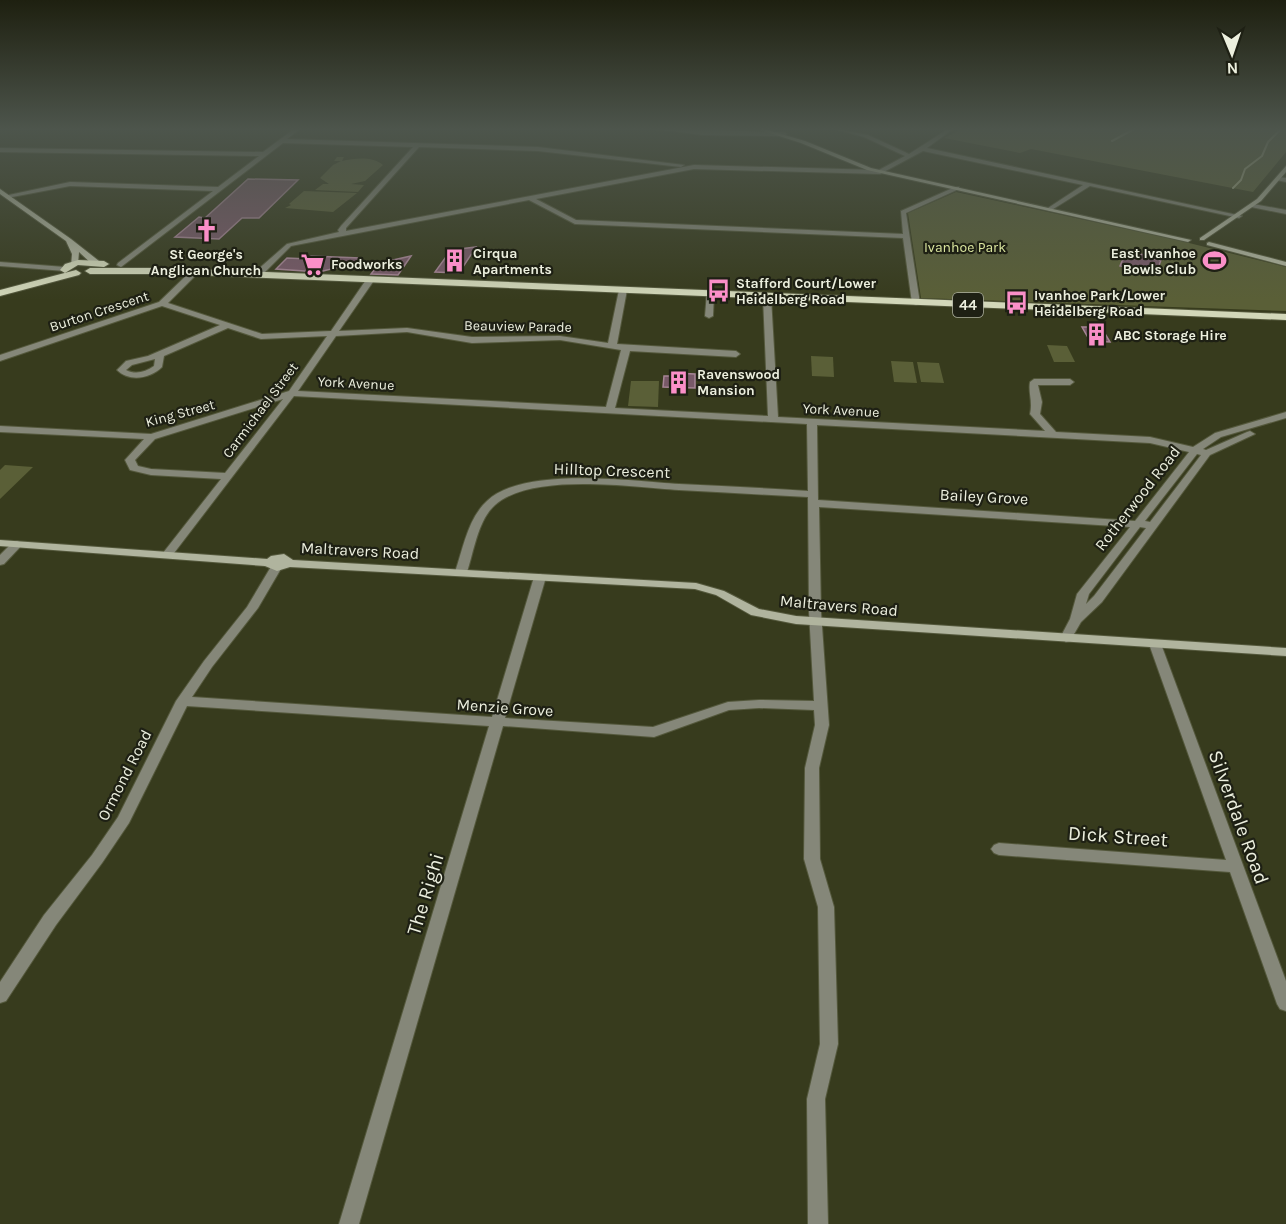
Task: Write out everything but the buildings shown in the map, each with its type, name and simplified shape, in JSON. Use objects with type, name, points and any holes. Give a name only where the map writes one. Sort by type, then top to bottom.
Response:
[{"type":"main road","name":"44","points":[[0,293],[70,268],[97,263],[195,272],[1286,317]]},
{"type":"main road","points":[[90,271],[98,268],[97,263]]},
{"type":"main road","name":"44","points":[[70,268],[90,271],[170,270]]},
{"type":"street","points":[[7,196],[59,186]]},
{"type":"street","points":[[133,186],[218,189]]},
{"type":"street","points":[[121,265],[222,186]]},
{"type":"street","points":[[344,233],[341,230],[343,227],[380,186]]},
{"type":"street","points":[[258,274],[289,244],[597,186]]},
{"type":"street","points":[[948,186],[1188,240],[1202,239],[1210,242],[1209,244]]},
{"type":"street","points":[[1050,209],[1086,186]]},
{"type":"street","points":[[1099,186],[1239,216]]},
{"type":"street","points":[[1202,239],[1253,206],[1271,186]]},
{"type":"street","points":[[916,303],[903,212],[957,188]]},
{"type":"street","points":[[0,191],[97,263]]},
{"type":"street","points":[[531,199],[575,222],[905,236]]},
{"type":"street","points":[[1253,206],[1286,212]]},
{"type":"street","points":[[1188,240],[1193,244],[1209,244],[1286,264]]},
{"type":"street","points":[[0,264],[70,268],[75,254],[72,243]]},
{"type":"street","name":"Burton Crescent","points":[[0,358],[162,304],[195,272]]},
{"type":"street","name":"Carmichael Street","points":[[167,555],[292,393],[371,279]]},
{"type":"street","points":[[612,346],[623,290]]},
{"type":"street","points":[[709,316],[710,294]]},
{"type":"street","points":[[767,297],[773,420]]},
{"type":"street","name":"Beauview Parade","points":[[162,304],[261,337],[407,330],[472,340],[560,338],[626,348],[736,354]]},
{"type":"street","points":[[160,354],[228,326]]},
{"type":"street","points":[[610,411],[626,348]]},
{"type":"street","points":[[1053,435],[1035,414],[1037,402],[1033,388],[1034,382],[1070,382]]},
{"type":"street","name":"York Avenue","points":[[292,393],[1150,440],[1207,453]]},
{"type":"street","name":"King Street","points":[[0,429],[152,437],[292,393]]},
{"type":"street","name":"Rotherwood Road","points":[[1066,638],[1076,620],[1083,594],[1195,450],[1218,435],[1286,415]]},
{"type":"street","points":[[812,423],[816,622],[822,725],[812,768],[812,859],[826,907],[829,1044],[816,1099],[818,1224]]},
{"type":"street","name":"Rotherwood Road","points":[[1076,620],[1098,599],[1207,453],[1236,439],[1286,424]]},
{"type":"street","points":[[152,437],[130,460],[134,468],[227,476]]},
{"type":"street","name":"Hilltop Crescent","points":[[461,572],[483,512],[498,497],[529,486],[576,482],[813,498]]},
{"type":"street","name":"Bailey Grove","points":[[813,498],[1138,522],[1153,525]]},
{"type":"street","name":"Maltravers Road","points":[[0,543],[278,564],[696,586],[720,593],[755,612],[778,618],[1286,652]]},
{"type":"street","points":[[0,562],[17,544]]},
{"type":"street","name":"Ormond Road","points":[[0,996],[50,920],[97,859],[124,819],[183,701],[208,664],[252,608],[278,564]]},
{"type":"street","name":"The Righi","points":[[349,1224],[540,577]]},
{"type":"street","name":"Silverdale Road","points":[[1155,644],[1286,1004]]},
{"type":"street","name":"Menzie Grove","points":[[183,701],[654,732],[728,706],[759,704],[821,706]]},
{"type":"street","name":"Dick Street","points":[[999,849],[1234,866]]},
{"type":"green space","points":[[320,186],[363,186],[358,192],[315,190]]},
{"type":"green space","points":[[1223,186],[1258,186],[1253,192]]},
{"type":"green space","points":[[304,191],[357,193],[333,212],[285,208]]},
{"type":"green space","name":"Ivanhoe Park","points":[[956,192],[1177,240],[1286,267],[1286,311],[921,298],[908,213]]},
{"type":"green space","points":[[1047,345],[1067,346],[1075,362],[1054,362]]},
{"type":"green space","points":[[811,356],[833,357],[834,377],[812,376]]},
{"type":"green space","points":[[891,361],[913,362],[917,383],[894,382]]},
{"type":"green space","points":[[917,362],[939,363],[944,383],[921,382]]},
{"type":"green space","points":[[631,381],[659,381],[658,407],[628,406]]},
{"type":"green space","points":[[5,465],[33,467],[0,499],[0,470]]},
{"type":"place","name":"St George's Anglican Church","points":[[206,230]]},
{"type":"place","name":"Cirqua Apartments","points":[[455,261]]},
{"type":"place","name":"East Ivanhoe Bowls Club","points":[[1214,261]]},
{"type":"place","name":"Foodworks","points":[[313,264]]},
{"type":"place","name":"Stafford Court/Lower Heidelberg Road","points":[[718,291]]},
{"type":"place","name":"Ivanhoe Park/Lower Heidelberg Road","points":[[1016,303]]},
{"type":"place","name":"ABC Storage Hire","points":[[1096,335]]},
{"type":"place","name":"Ravenswood Mansion","points":[[679,382]]}]
